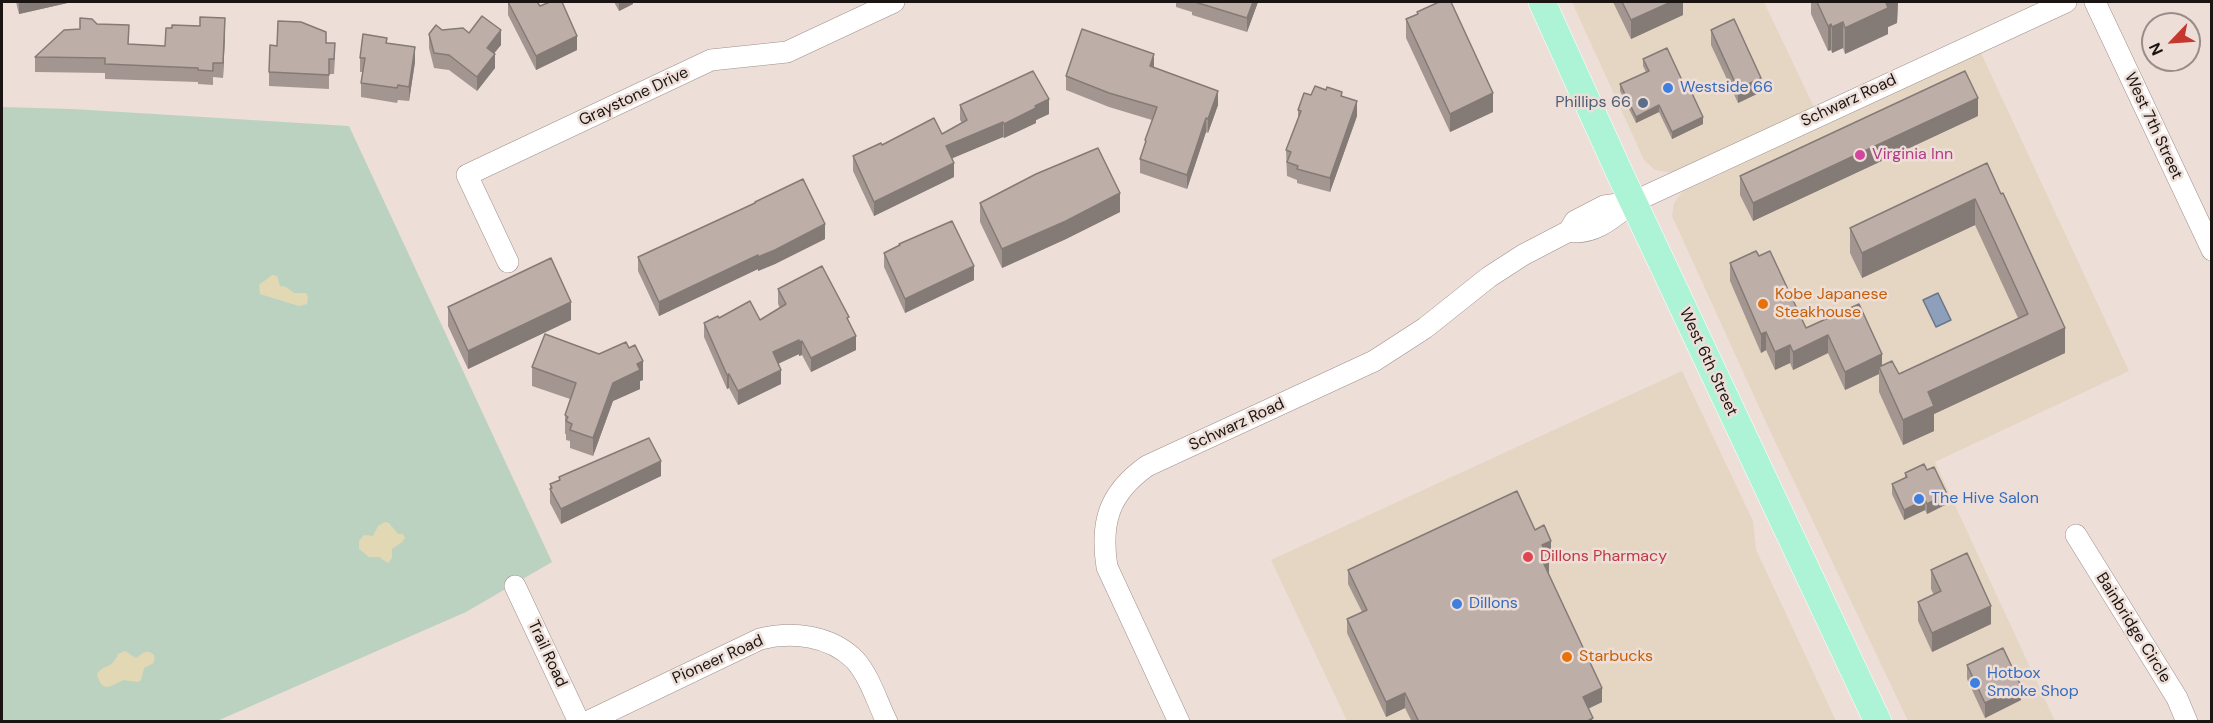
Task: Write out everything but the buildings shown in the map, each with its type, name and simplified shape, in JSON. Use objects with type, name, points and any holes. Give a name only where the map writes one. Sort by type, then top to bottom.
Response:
[{"type":"main road","name":"West 6th Street","points":[[1542,2],[1633,202],[1878,722]]},
{"type":"street","name":"Graystone Drive","points":[[508,262],[467,175],[711,60],[787,52],[894,2]]},
{"type":"street","name":"Schwarz Road","points":[[1179,722],[1107,567],[1104,547],[1105,525],[1118,492],[1130,478],[1147,466],[1374,361],[1425,328],[1490,277],[1523,255],[1569,231],[1582,233],[1611,220],[1633,202],[2066,2]]},
{"type":"street","name":"West 7th Street","points":[[2095,2],[2207,228],[2211,250]]},
{"type":"street","name":"Bainbridge Circle","points":[[2076,536],[2177,698],[2187,722]]},
{"type":"street","name":"Trail Road","points":[[515,586],[579,722]]},
{"type":"street","name":"Pioneer Road","points":[[587,722],[760,639],[778,635],[804,636],[838,647],[854,660],[865,676],[887,722]]},
{"type":"shaded area","points":[[1572,2],[1764,2],[1814,107],[1672,173],[1655,170],[1644,160]]},
{"type":"shaded area","points":[[1981,53],[2129,371],[1935,462],[2055,721],[1908,721],[1770,431],[1672,216],[1674,203],[1682,192]]},
{"type":"shaded area","points":[[1682,371],[1753,521],[1756,549],[1836,721],[1347,721],[1271,560]]},
{"type":"green space","points":[[2,107],[73,109],[349,126],[552,562],[466,612],[217,721],[2,721]]},
{"type":"sand","points":[[272,275],[277,276],[280,286],[294,293],[306,293],[307,304],[299,306],[260,294],[259,285]]},
{"type":"sand","points":[[385,522],[389,523],[398,534],[403,534],[405,538],[392,549],[392,558],[388,563],[379,557],[369,557],[359,549],[359,541],[364,535],[373,536],[378,526]]},
{"type":"sand","points":[[125,651],[136,658],[149,652],[154,655],[154,661],[144,668],[141,680],[138,682],[123,680],[111,686],[104,686],[97,674],[113,663],[118,654]]},
{"type":"water","points":[[1938,293],[1951,320],[1936,327],[1923,300]]},
{"type":"place","name":"Westside 66","points":[[1668,88]]},
{"type":"place","name":"Phillips 66","points":[[1643,103]]},
{"type":"place","name":"Virginia Inn","points":[[1860,155]]},
{"type":"place","name":"Kobe Japanese Steakhouse","points":[[1763,304]]},
{"type":"place","name":"The Hive Salon","points":[[1919,499]]},
{"type":"place","name":"Dillons Pharmacy","points":[[1528,557]]},
{"type":"place","name":"Dillons","points":[[1457,604]]},
{"type":"place","name":"Starbucks","points":[[1567,657]]},
{"type":"place","name":"Hotbox Smoke Shop","points":[[1975,683]]}]
